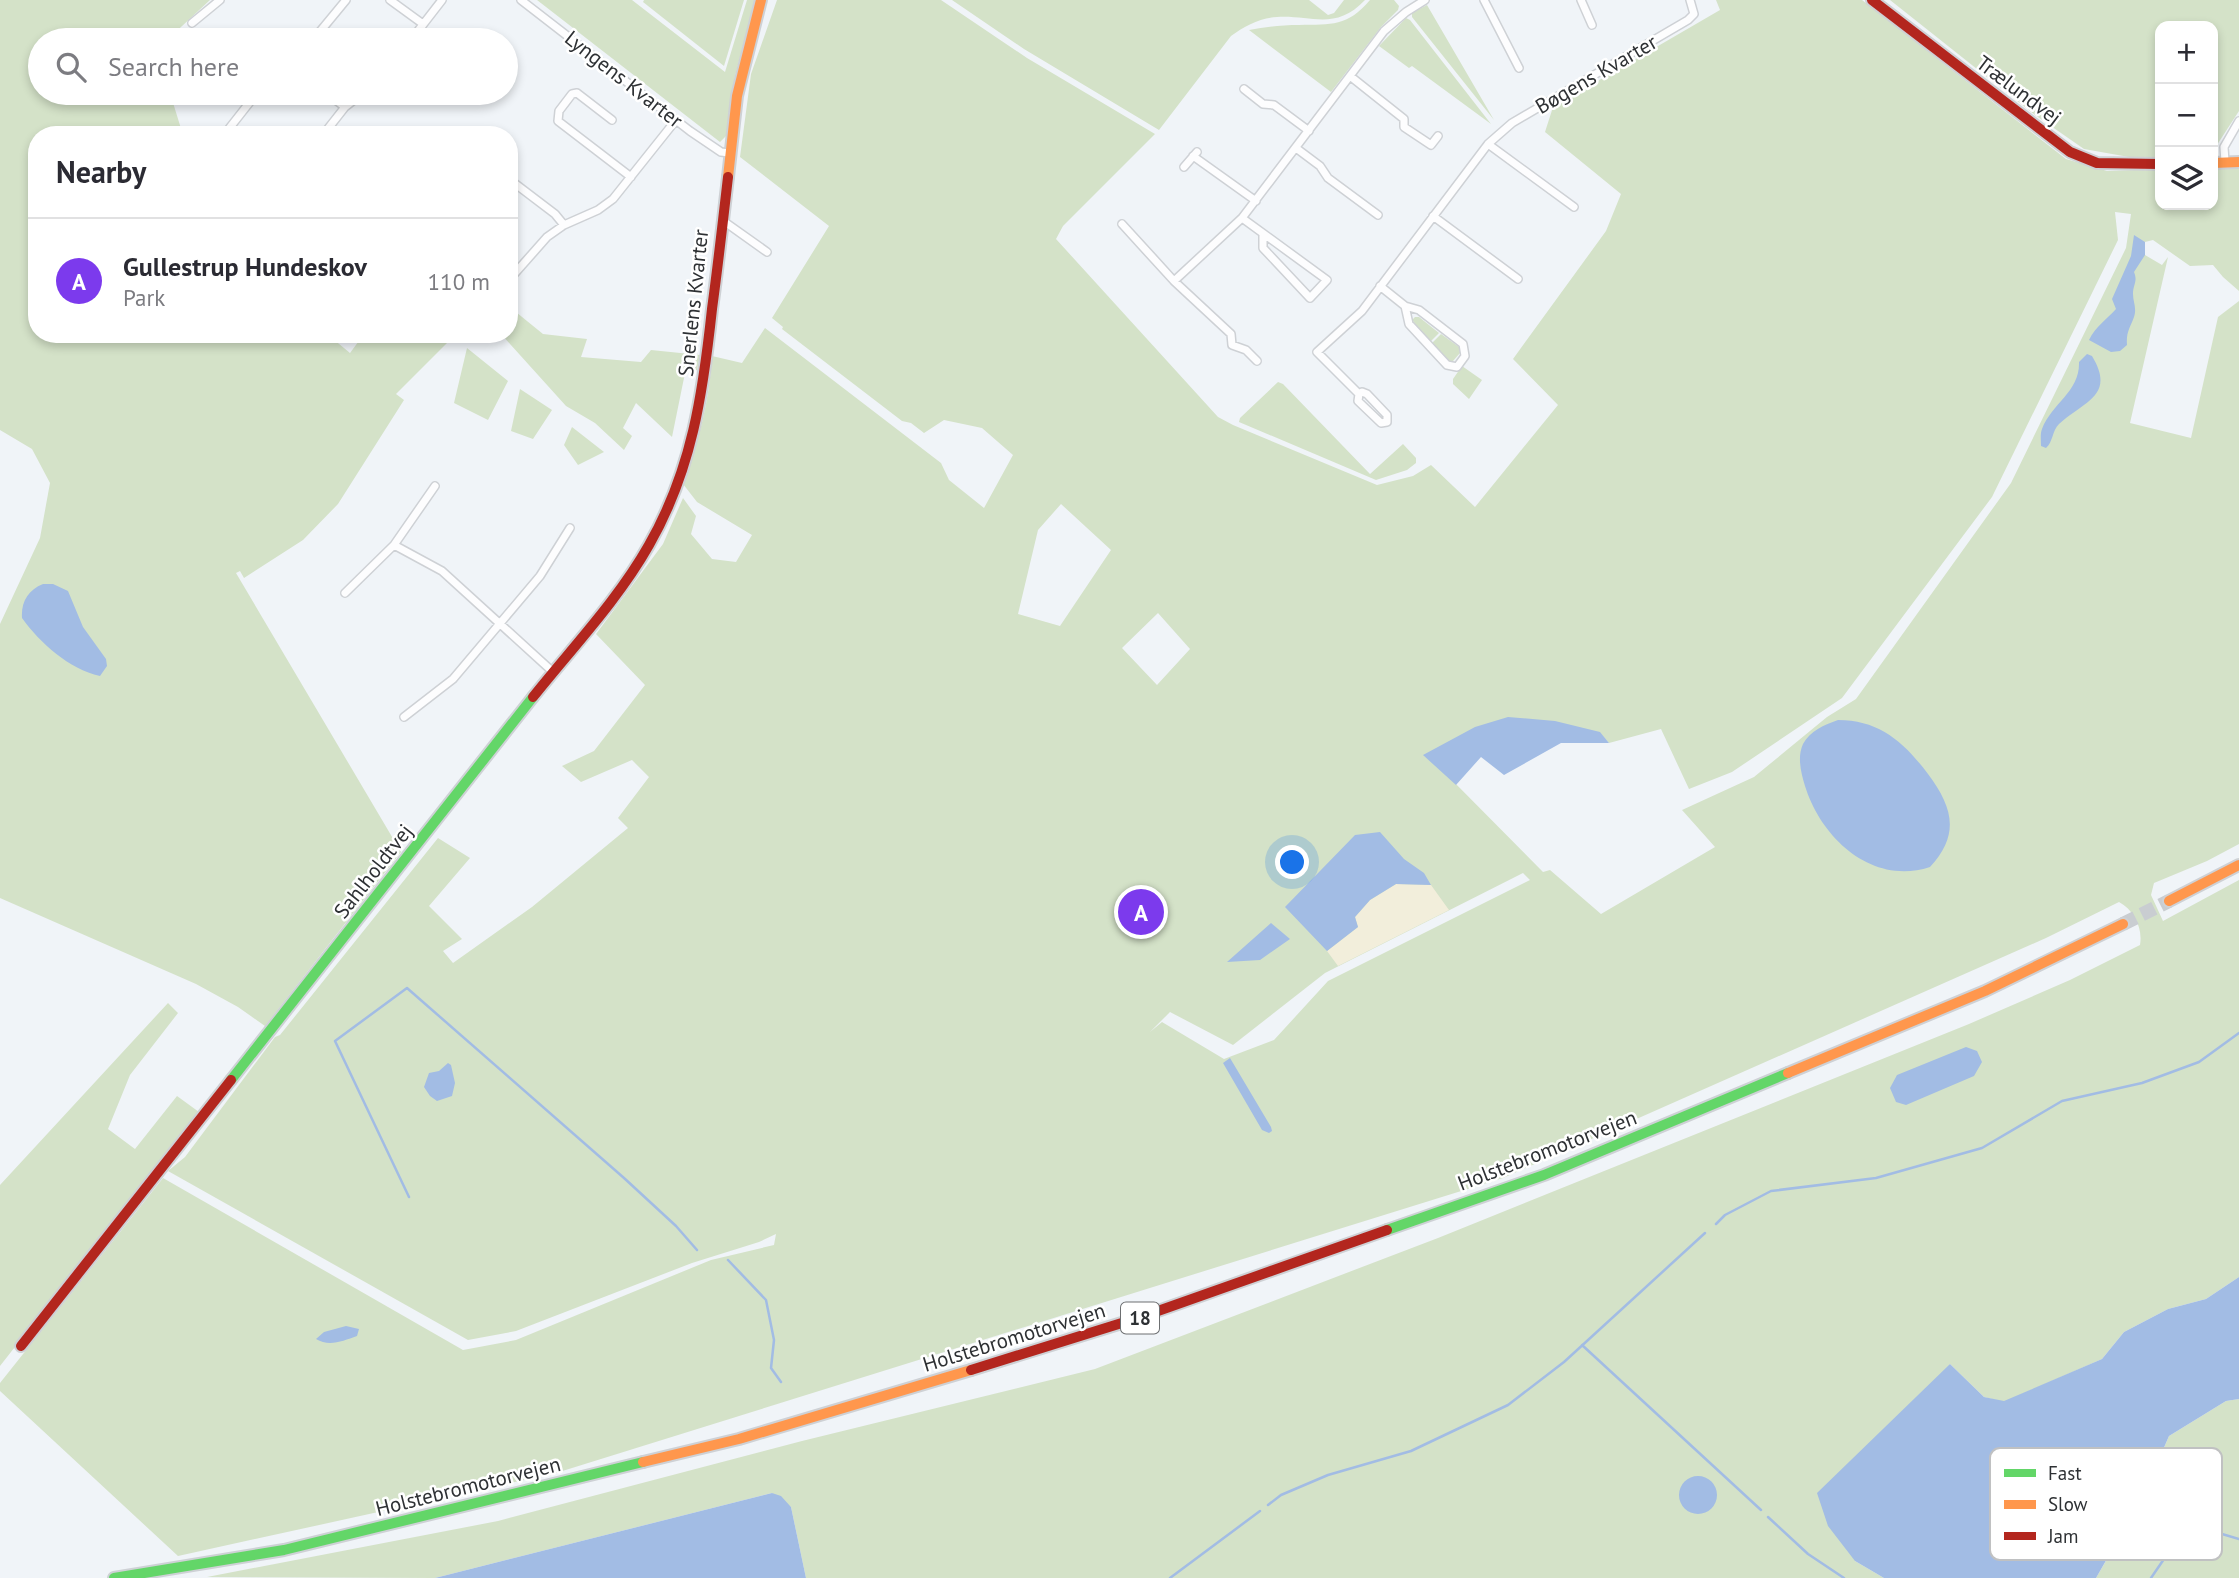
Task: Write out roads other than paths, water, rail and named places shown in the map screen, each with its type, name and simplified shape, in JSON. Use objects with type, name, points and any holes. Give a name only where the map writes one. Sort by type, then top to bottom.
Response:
[{"type":"main road","name":"Snerlens Kvarter","points":[[703,391],[737,96],[761,0]]},
{"type":"main road","name":"Trælundvej","points":[[1872,0],[2070,152],[2097,163],[2124,166],[2155,164]]},
{"type":"main road","points":[[2218,163],[2239,162]]},
{"type":"main road","name":"Sahlholdtvej","points":[[21,1346],[635,566],[658,528],[689,456],[703,391]]},
{"type":"main road","points":[[2169,901],[2239,866]]},
{"type":"main road","name":"Holstebromotorvejen","points":[[114,1578],[284,1550],[714,1445],[947,1378],[1141,1317],[1544,1174],[1985,991],[2123,925]]},
{"type":"street","points":[[192,23],[220,0]]},
{"type":"street","points":[[323,28],[346,0]]},
{"type":"street","points":[[390,0],[424,24]]},
{"type":"street","points":[[421,28],[442,0]]},
{"type":"street","name":"Lyngens Kvarter","points":[[521,0],[676,120],[721,152],[729,153]]},
{"type":"street","points":[[1174,281],[1242,218],[1384,31],[1425,0]]},
{"type":"street","name":"Bøgens Kvarter","points":[[1484,0],[1519,68]]},
{"type":"street","points":[[1581,0],[1592,25]]},
{"type":"street","name":"Bøgens Kvarter","points":[[1359,394],[1317,352],[1362,311],[1488,144],[1512,122],[1688,20],[1694,14],[1690,0]]},
{"type":"street","points":[[1350,76],[1404,119],[1404,127],[1431,145],[1438,136]]},
{"type":"street","points":[[1244,89],[1264,104],[1274,105],[1309,131]]},
{"type":"street","points":[[612,120],[577,93],[572,94],[559,111],[558,121],[631,177]]},
{"type":"street","points":[[231,126],[248,105]]},
{"type":"street","points":[[330,126],[348,105]]},
{"type":"street","points":[[518,269],[547,237],[564,225],[613,200],[676,120]]},
{"type":"street","points":[[2225,162],[2224,147],[2239,121]]},
{"type":"street","points":[[1488,144],[1574,207]]},
{"type":"street","points":[[1296,148],[1320,166],[1328,178],[1378,215]]},
{"type":"street","points":[[1184,167],[1195,154],[1256,201]]},
{"type":"street","points":[[518,186],[555,214],[564,225]]},
{"type":"street","points":[[1433,216],[1518,279]]},
{"type":"street","points":[[1242,218],[1327,280],[1310,298],[1264,248],[1263,234]]},
{"type":"street","name":"Snerlens Kvarter","points":[[722,219],[767,253]]},
{"type":"street","points":[[1122,224],[1174,281],[1231,334],[1232,345],[1246,350],[1257,361]]},
{"type":"street","points":[[1380,286],[1405,306],[1419,310],[1463,344],[1465,356],[1457,367],[1447,365],[1409,324],[1405,306]]},
{"type":"street","name":"Bøgens Kvarter","points":[[1359,394],[1367,394],[1387,415],[1387,422],[1381,423],[1374,418],[1358,401],[1359,394]]},
{"type":"street","points":[[345,593],[394,545],[435,486]]},
{"type":"street","points":[[404,717],[453,679],[540,576],[570,528]]},
{"type":"street","points":[[394,545],[442,571],[553,672]]},
{"type":"water","points":[[2134,235],[2145,242],[2145,255],[2134,272],[2135,314],[2127,345],[2120,351],[2111,352],[2089,340],[2116,309],[2112,299],[2131,256]]},
{"type":"water","points":[[2087,354],[2092,356],[2098,369],[2099,389],[2087,403],[2059,424],[2046,448],[2041,446],[2041,431],[2070,390],[2078,372],[2079,362]]},
{"type":"water","points":[[43,584],[53,584],[68,591],[83,627],[106,659],[107,666],[100,676],[77,668],[56,654],[37,637],[22,618],[26,597]]},
{"type":"water","points":[[1508,717],[1555,721],[1600,732],[1609,743],[1561,743],[1504,775],[1481,757],[1456,785],[1423,755],[1475,727]]},
{"type":"water","points":[[1838,720],[1866,724],[1900,743],[1919,762],[1943,797],[1950,820],[1949,832],[1940,855],[1930,867],[1909,871],[1888,870],[1869,863],[1852,853],[1823,823],[1805,786],[1800,754],[1809,735]]},
{"type":"water","points":[[1380,832],[1404,859],[1424,873],[1431,885],[1396,884],[1370,900],[1355,917],[1358,927],[1327,951],[1285,907],[1355,835]]},
{"type":"water","points":[[1271,923],[1290,939],[1260,960],[1227,962]]},
{"type":"water","points":[[1966,1047],[1977,1051],[1982,1062],[1974,1076],[1906,1105],[1896,1102],[1890,1088],[1897,1075]]},
{"type":"water","points":[[1230,1058],[1271,1127],[1272,1131],[1269,1133],[1262,1130],[1223,1063]]},
{"type":"water","points":[[448,1063],[451,1065],[455,1083],[452,1096],[437,1101],[424,1087],[429,1073],[439,1071]]},
{"type":"water","points":[[2239,1277],[2239,1399],[2226,1401],[2169,1436],[2164,1448],[1990,1448],[1990,1560],[2106,1560],[2096,1578],[1884,1578],[1855,1561],[1828,1526],[1817,1493],[1950,1364],[1984,1397],[2004,1401],[2102,1359],[2124,1332],[2168,1309],[2206,1299]]},
{"type":"water","points":[[346,1326],[359,1329],[357,1336],[331,1343],[316,1339],[324,1332]]},
{"type":"water","points":[[1698,1476],[1711,1482],[1717,1495],[1711,1508],[1698,1514],[1685,1508],[1679,1495],[1685,1482]]},
{"type":"water","points":[[772,1493],[781,1496],[791,1507],[806,1578],[435,1578]]},
{"type":"waterway","points":[[409,1197],[335,1041],[407,988],[624,1178],[676,1226],[697,1250]]},
{"type":"waterway","points":[[1716,1224],[1725,1215],[1771,1191],[1876,1178],[1982,1148],[2062,1101],[2142,1083],[2199,1062],[2239,1033]]},
{"type":"waterway","points":[[1268,1505],[1281,1495],[1328,1475],[1411,1451],[1508,1405],[1564,1362],[1705,1233]]},
{"type":"waterway","points":[[728,1260],[766,1300],[774,1340],[771,1368],[781,1382]]},
{"type":"waterway","points":[[1582,1345],[1761,1510]]},
{"type":"waterway","points":[[1170,1578],[1260,1511]]},
{"type":"waterway","points":[[1768,1517],[1808,1554],[1844,1578]]},
{"type":"waterway","points":[[2222,1534],[2239,1539]]},
{"type":"waterway","points":[[2151,1578],[2163,1560]]},
{"type":"tunnel","points":[[2123,924],[2169,901]]},
{"type":"place","name":"Gullestrup Hundeskov","points":[[1141,912]]}]
